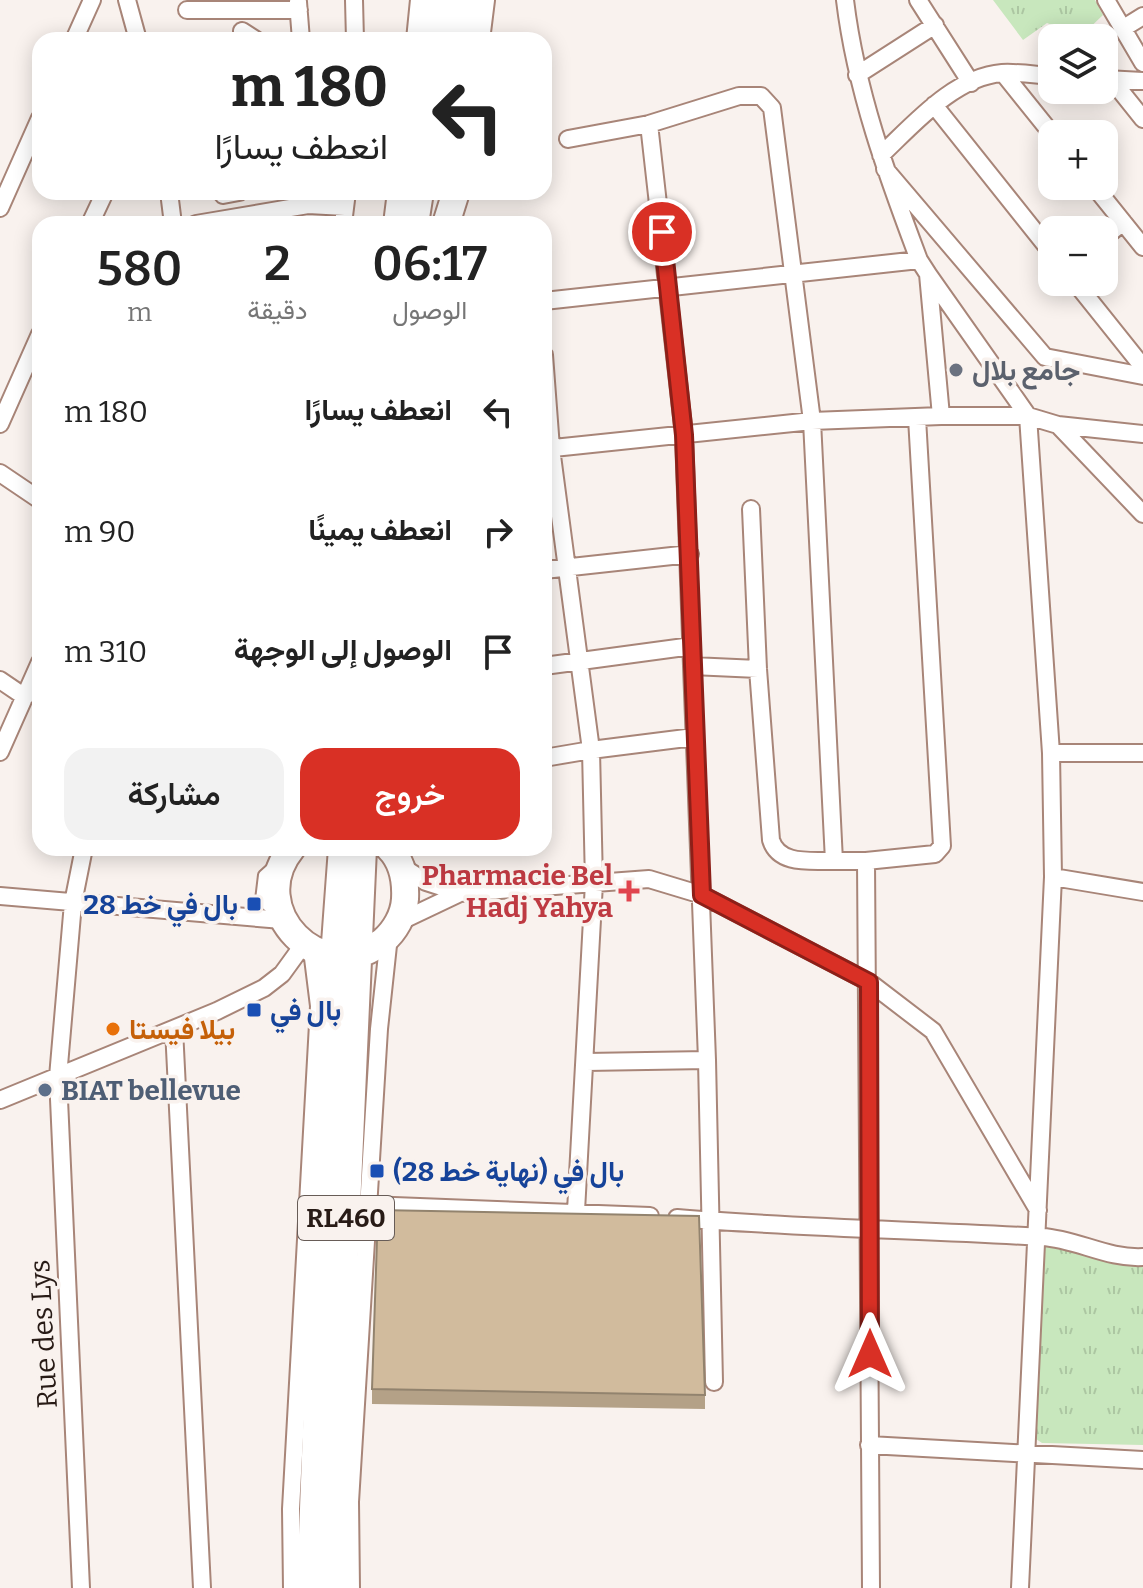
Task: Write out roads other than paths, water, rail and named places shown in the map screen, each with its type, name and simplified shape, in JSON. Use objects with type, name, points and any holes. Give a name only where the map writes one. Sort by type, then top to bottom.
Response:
[{"type":"main road","points":[[420,32],[423,0]]},
{"type":"main road","points":[[438,32],[441,0]]},
{"type":"main road","points":[[459,32],[462,0]]},
{"type":"main road","points":[[478,32],[482,0]]},
{"type":"main road","points":[[284,856],[276,888],[282,920],[327,952],[394,929],[405,904],[394,856]]},
{"type":"main road","name":"RL460","points":[[310,1588],[327,952],[341,856]]},
{"type":"main road","name":"RL460","points":[[330,1588],[327,952],[360,856]]},
{"type":"street","points":[[78,32],[92,0]]},
{"type":"street","points":[[127,0],[136,32]]},
{"type":"street","points":[[354,0],[355,32]]},
{"type":"street","points":[[845,0],[857,75],[883,162],[924,267],[1028,416],[1051,753],[1053,877],[1020,1588]]},
{"type":"street","points":[[918,0],[971,83]]},
{"type":"street","points":[[1106,0],[1143,63]]},
{"type":"street","points":[[187,10],[299,5],[301,32]]},
{"type":"street","points":[[1122,29],[1143,16]]},
{"type":"street","points":[[857,75],[935,25]]},
{"type":"street","points":[[883,162],[934,105],[971,83],[1003,73],[1038,75]]},
{"type":"street","points":[[1003,73],[1041,120]]},
{"type":"street","points":[[1118,80],[1143,81]]},
{"type":"street","points":[[1118,91],[1143,119]]},
{"type":"street","points":[[568,139],[649,124],[739,96],[761,96],[768,101],[775,119],[812,421],[834,861]]},
{"type":"street","points":[[934,105],[1038,235]]},
{"type":"street","points":[[649,124],[684,435],[702,895],[714,1382]]},
{"type":"street","points":[[0,208],[32,136]]},
{"type":"street","points":[[883,162],[1045,357],[1143,376]]},
{"type":"street","points":[[243,216],[340,200]]},
{"type":"street","points":[[1105,200],[1143,247]]},
{"type":"street","points":[[1118,226],[1123,222]]},
{"type":"street","points":[[552,300],[794,273],[924,267]]},
{"type":"street","points":[[924,267],[941,416]]},
{"type":"street","points":[[1086,296],[1143,367]]},
{"type":"street","points":[[0,424],[32,352]]},
{"type":"street","points":[[552,448],[812,421],[941,416],[1028,416],[1058,425],[1143,434]]},
{"type":"street","points":[[751,509],[758,669],[773,847],[786,858],[834,861],[935,854],[942,846],[917,418]]},
{"type":"street","points":[[1058,425],[1143,514]]},
{"type":"street","points":[[0,473],[32,495]]},
{"type":"street","points":[[552,473],[591,750],[594,883],[576,1211]]},
{"type":"street","points":[[552,569],[690,554]]},
{"type":"street","points":[[552,665],[692,646]]},
{"type":"street","points":[[692,666],[758,669]]},
{"type":"street","points":[[0,680],[25,697]]},
{"type":"street","points":[[0,752],[32,681]]},
{"type":"street","points":[[552,757],[694,737]]},
{"type":"street","points":[[1051,753],[1143,753]]},
{"type":"street","name":"Rue des Lys","points":[[81,1588],[58,1077],[73,903],[82,856]]},
{"type":"street","points":[[396,856],[426,882],[460,893],[649,879],[702,895],[869,982],[914,1014],[945,1046],[1039,1212]]},
{"type":"street","points":[[866,861],[871,1588]]},
{"type":"street","points":[[1053,877],[1143,892]]},
{"type":"street","points":[[351,1588],[350,1502],[368,1205],[394,929],[460,893]]},
{"type":"street","points":[[0,896],[282,920]]},
{"type":"street","points":[[0,1100],[174,1029],[264,988],[282,974],[327,952]]},
{"type":"street","points":[[292,1588],[291,1509],[319,1006],[327,952]]},
{"type":"street","points":[[174,1029],[202,1588]]},
{"type":"street","points":[[586,1062],[707,1060]]},
{"type":"street","points":[[368,1205],[576,1211],[870,1231],[1058,1238],[1108,1254],[1143,1257]]},
{"type":"street","points":[[869,1445],[1143,1460]]},
{"type":"place","name":"جامع بلال","points":[[956,370]]},
{"type":"place","name":"Pharmacie Bel Hadj Yahya","points":[[629,891]]},
{"type":"place","name":"بال في خط 28","points":[[254,904]]},
{"type":"place","name":"بال في","points":[[254,1010]]},
{"type":"place","name":"بيلا فيستا","points":[[113,1029]]},
{"type":"place","name":"BIAT bellevue","points":[[45,1090]]},
{"type":"place","name":"بال في (نهاية خط 28)","points":[[377,1171]]}]
